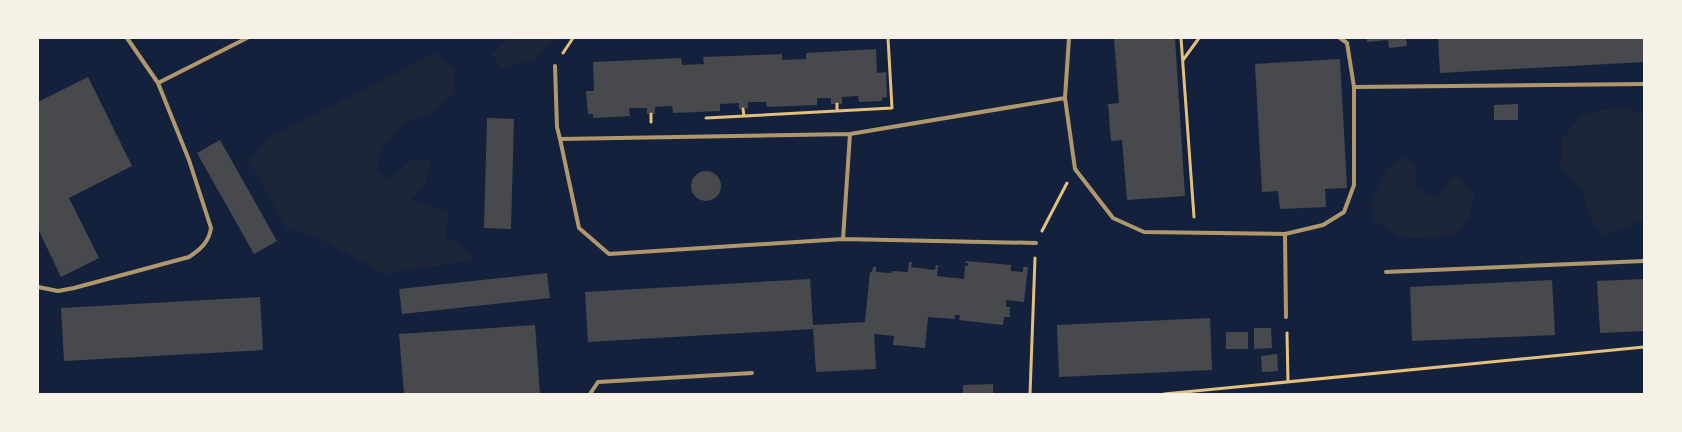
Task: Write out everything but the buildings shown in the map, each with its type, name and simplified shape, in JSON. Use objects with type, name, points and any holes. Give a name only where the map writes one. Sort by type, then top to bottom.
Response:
[{"type":"lane","points":[[38,287],[58,291],[74,288],[189,257],[200,250],[210,235],[211,228],[190,160],[158,83],[127,38]]},
{"type":"lane","points":[[158,83],[247,38]]},
{"type":"lane","points":[[1069,38],[1065,98],[1075,169],[1113,218],[1144,232],[1285,234],[1323,225],[1344,212],[1354,185],[1354,87],[1347,43],[1340,38]]},
{"type":"lane","points":[[555,66],[557,127],[580,228],[609,254],[843,239],[1036,243]]},
{"type":"lane","points":[[1354,87],[1644,84]]},
{"type":"lane","points":[[560,139],[850,134],[1065,98]]},
{"type":"lane","points":[[843,239],[850,134]]},
{"type":"lane","points":[[1285,234],[1286,317]]},
{"type":"lane","points":[[1386,272],[1644,261]]},
{"type":"lane","points":[[590,394],[598,382],[752,373]]},
{"type":"path","points":[[698,119],[892,108],[888,38]]},
{"type":"path","points":[[1181,38],[1195,233]]},
{"type":"path","points":[[1183,61],[1199,38]]},
{"type":"path","points":[[837,104],[837,111]]},
{"type":"path","points":[[743,109],[744,116]]},
{"type":"path","points":[[651,114],[651,122]]},
{"type":"path","points":[[642,122],[660,121]]},
{"type":"path","points":[[1030,394],[1032,294],[1036,243],[1075,169]]},
{"type":"path","points":[[1286,317],[1288,382]]},
{"type":"path","points":[[1164,394],[1644,347]]},
{"type":"shaded area","points":[[511,38],[554,38],[535,60],[502,68],[491,54]]},
{"type":"shaded area","points":[[435,53],[455,69],[455,92],[435,111],[403,124],[381,151],[376,170],[387,180],[412,159],[432,160],[425,185],[411,199],[449,212],[446,236],[467,250],[475,260],[384,274],[315,236],[287,229],[249,161],[267,138]]},
{"type":"shaded area","points":[[1619,107],[1644,114],[1644,220],[1603,236],[1588,214],[1583,190],[1560,168],[1562,139],[1583,114]]},
{"type":"shaded area","points":[[1407,156],[1415,165],[1416,188],[1437,197],[1456,174],[1474,194],[1471,213],[1456,236],[1402,239],[1373,220],[1372,202],[1390,166]]}]
